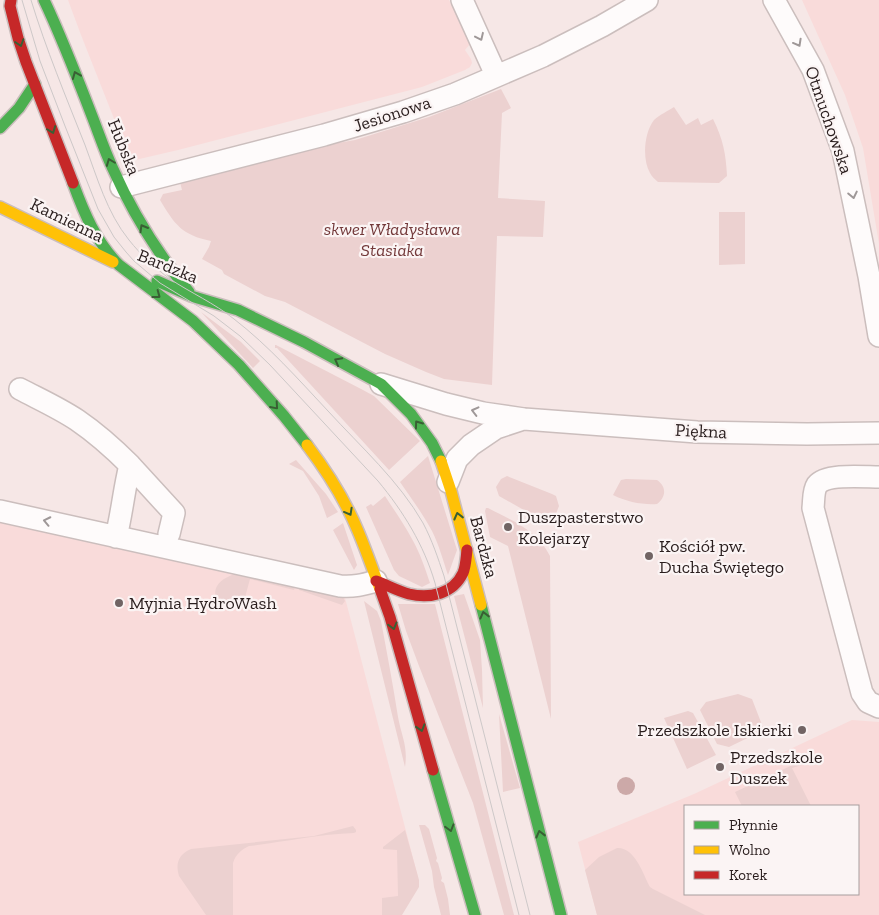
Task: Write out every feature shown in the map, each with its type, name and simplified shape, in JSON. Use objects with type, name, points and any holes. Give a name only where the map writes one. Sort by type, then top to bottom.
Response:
[{"type":"street","points":[[11,0],[10,6],[18,38],[86,217],[100,242],[119,265]]},
{"type":"street","name":"Hubska","points":[[44,0],[70,59],[121,187],[152,242],[169,268],[192,296]]},
{"type":"street","points":[[462,0],[496,75]]},
{"type":"street","name":"Jesionowa","points":[[121,187],[324,135],[456,94],[556,50],[647,0]]},
{"type":"street","name":"Otmuchowska","points":[[774,0],[813,70],[844,151],[868,267],[879,336]]},
{"type":"street","points":[[0,128],[28,98],[35,84]]},
{"type":"street","name":"Kamienna","points":[[0,207],[119,265]]},
{"type":"street","name":"Bardzka","points":[[119,265],[192,296],[238,310],[304,342],[381,384],[411,414],[432,443],[440,458],[448,482],[467,550],[561,915]]},
{"type":"street","name":"Bardzka","points":[[119,265],[193,321],[239,365],[284,416],[325,470],[349,512],[358,530],[390,617],[475,915]]},
{"type":"street","name":"Piękna","points":[[381,384],[439,402],[524,419],[697,432],[879,433]]},
{"type":"street","points":[[20,389],[78,421],[112,446],[174,513],[169,534]]},
{"type":"street","name":"Piękna","points":[[448,482],[457,459],[471,445],[496,428],[524,419]]},
{"type":"street","points":[[116,537],[121,520],[130,465]]},
{"type":"street","points":[[879,477],[836,477],[822,480],[814,492],[813,508],[862,693],[868,702],[879,707]]},
{"type":"street","points":[[0,511],[340,586],[352,587],[376,581],[410,595],[420,596],[438,595],[452,588],[464,572],[467,550]]},
{"type":"street","points":[[461,909],[462,871]]},
{"type":"shaded area","points":[[68,0],[449,0],[470,44],[465,50],[472,63],[465,70],[422,87],[135,160],[130,157],[126,149]]},
{"type":"shaded area","points":[[802,0],[879,0],[879,244],[863,148],[845,95]]},
{"type":"shaded area","points":[[0,501],[344,594],[418,877],[400,915],[0,915]]},
{"type":"shaded area","points":[[852,720],[879,722],[879,915],[597,915],[578,842],[694,794]]},
{"type":"shaded area","points":[[626,777],[633,779],[635,786],[633,793],[626,795],[619,793],[617,786],[619,779]]},
{"type":"green space","name":"skwer Władysława Stasiaka","points":[[501,89],[511,108],[502,113],[498,198],[545,201],[543,237],[497,236],[492,385],[444,379],[426,372],[385,354],[285,302],[265,296],[224,274],[222,270],[202,259],[211,241],[193,236],[180,228],[160,200],[163,194],[182,190],[180,182],[321,146],[355,140],[429,117]]},
{"type":"green space","points":[[674,107],[686,125],[698,118],[701,125],[713,119],[722,140],[727,168],[727,176],[719,183],[658,182],[651,174],[647,167],[645,154],[648,132],[654,120]]},
{"type":"green space","points":[[719,212],[745,212],[745,264],[719,265]]},
{"type":"green space","points":[[201,312],[241,342],[260,361],[253,368]]},
{"type":"green space","points":[[275,345],[374,396],[420,441],[389,470],[275,348]]},
{"type":"green space","points":[[428,456],[457,550],[448,575],[432,531],[400,482]]},
{"type":"green space","points":[[296,460],[326,494],[338,512],[327,518],[319,496],[303,471],[289,464]]},
{"type":"green space","points":[[507,476],[556,496],[559,506],[555,516],[547,520],[538,518],[499,496],[496,487],[501,479]]},
{"type":"green space","points":[[621,480],[657,480],[664,489],[664,495],[657,504],[646,504],[629,501],[613,495]]},
{"type":"green space","points":[[385,496],[406,528],[420,555],[430,583],[422,587],[399,576],[394,570],[366,507],[371,504],[373,506]]},
{"type":"green space","points":[[486,508],[524,527],[538,539],[550,556],[551,719],[508,546],[490,537]]},
{"type":"green space","points":[[343,523],[357,565],[354,570],[333,530]]},
{"type":"green space","points":[[234,574],[295,587],[294,590],[250,579],[244,601],[230,604],[216,600],[215,590],[219,583]]},
{"type":"green space","points":[[300,586],[342,595],[345,601],[342,605],[299,590]]},
{"type":"green space","points":[[464,594],[480,640],[483,708],[454,596]]},
{"type":"green space","points":[[364,601],[377,611],[381,621],[405,747],[405,767]]},
{"type":"green space","points":[[398,604],[435,604],[514,915],[504,915],[473,803],[419,666]]},
{"type":"green space","points":[[738,694],[752,699],[764,730],[729,747],[717,744],[700,710],[706,702]]},
{"type":"green space","points":[[688,711],[693,713],[716,755],[687,769],[664,718]]},
{"type":"green space","points":[[499,714],[520,788],[503,792]]},
{"type":"green space","points":[[803,761],[804,763],[792,768],[810,805],[742,805],[735,792]]},
{"type":"green space","points":[[419,825],[425,825],[429,829],[442,878],[441,881],[444,883],[448,899],[450,915],[441,915],[432,871]]},
{"type":"green space","points":[[353,826],[356,830],[354,833],[315,836],[249,846],[241,851],[233,863],[233,915],[206,915],[179,876],[177,867],[179,860],[181,856],[191,849],[314,836]]},
{"type":"green space","points":[[405,830],[419,880],[419,887],[402,915],[382,915],[382,898],[398,896],[397,850],[383,849],[383,847]]},
{"type":"green space","points":[[617,848],[623,849],[634,856],[650,887],[705,915],[597,915],[585,870],[599,857]]},
{"type":"tram line","points":[[22,0],[40,61],[65,126],[98,209],[114,237],[134,261],[160,283],[214,316],[240,336],[270,365],[378,481],[412,529],[425,555],[435,583],[519,915]]},
{"type":"tram line","points":[[31,0],[103,194],[121,229],[129,240],[164,275],[226,313],[247,329],[271,352],[379,465],[403,493],[423,523],[444,576],[530,915]]},
{"type":"traffic: fast","points":[[44,0],[121,186],[147,233],[189,292]]},
{"type":"traffic: fast","points":[[0,128],[19,108],[35,84]]},
{"type":"traffic: fast","points":[[73,183],[97,237],[119,265],[193,321],[239,365],[307,445]]},
{"type":"traffic: fast","points":[[157,281],[191,296],[238,310],[304,342],[381,384],[411,414],[432,443],[441,461]]},
{"type":"traffic: fast","points":[[481,605],[561,915]]},
{"type":"traffic: fast","points":[[433,770],[475,915]]},
{"type":"traffic: slow","points":[[0,207],[113,262]]},
{"type":"traffic: slow","points":[[307,445],[348,509],[380,589]]},
{"type":"traffic: slow","points":[[441,461],[451,491],[481,605]]},
{"type":"traffic: jam","points":[[11,0],[10,6],[26,62],[73,183]]},
{"type":"traffic: jam","points":[[376,581],[409,594],[425,596],[440,593],[453,586],[459,580],[464,570],[467,550]]},
{"type":"traffic: jam","points":[[380,589],[390,617],[433,770]]},
{"type":"place","name":"Duszpasterstwo Kolejarzy","points":[[508,527]]},
{"type":"place","name":"Kościół pw. Ducha Świętego","points":[[649,556]]},
{"type":"place","name":"Myjnia HydroWash","points":[[119,603]]},
{"type":"place","name":"Przedszkole Iskierki","points":[[802,730]]},
{"type":"place","name":"Przedszkole Duszek","points":[[720,767]]}]
